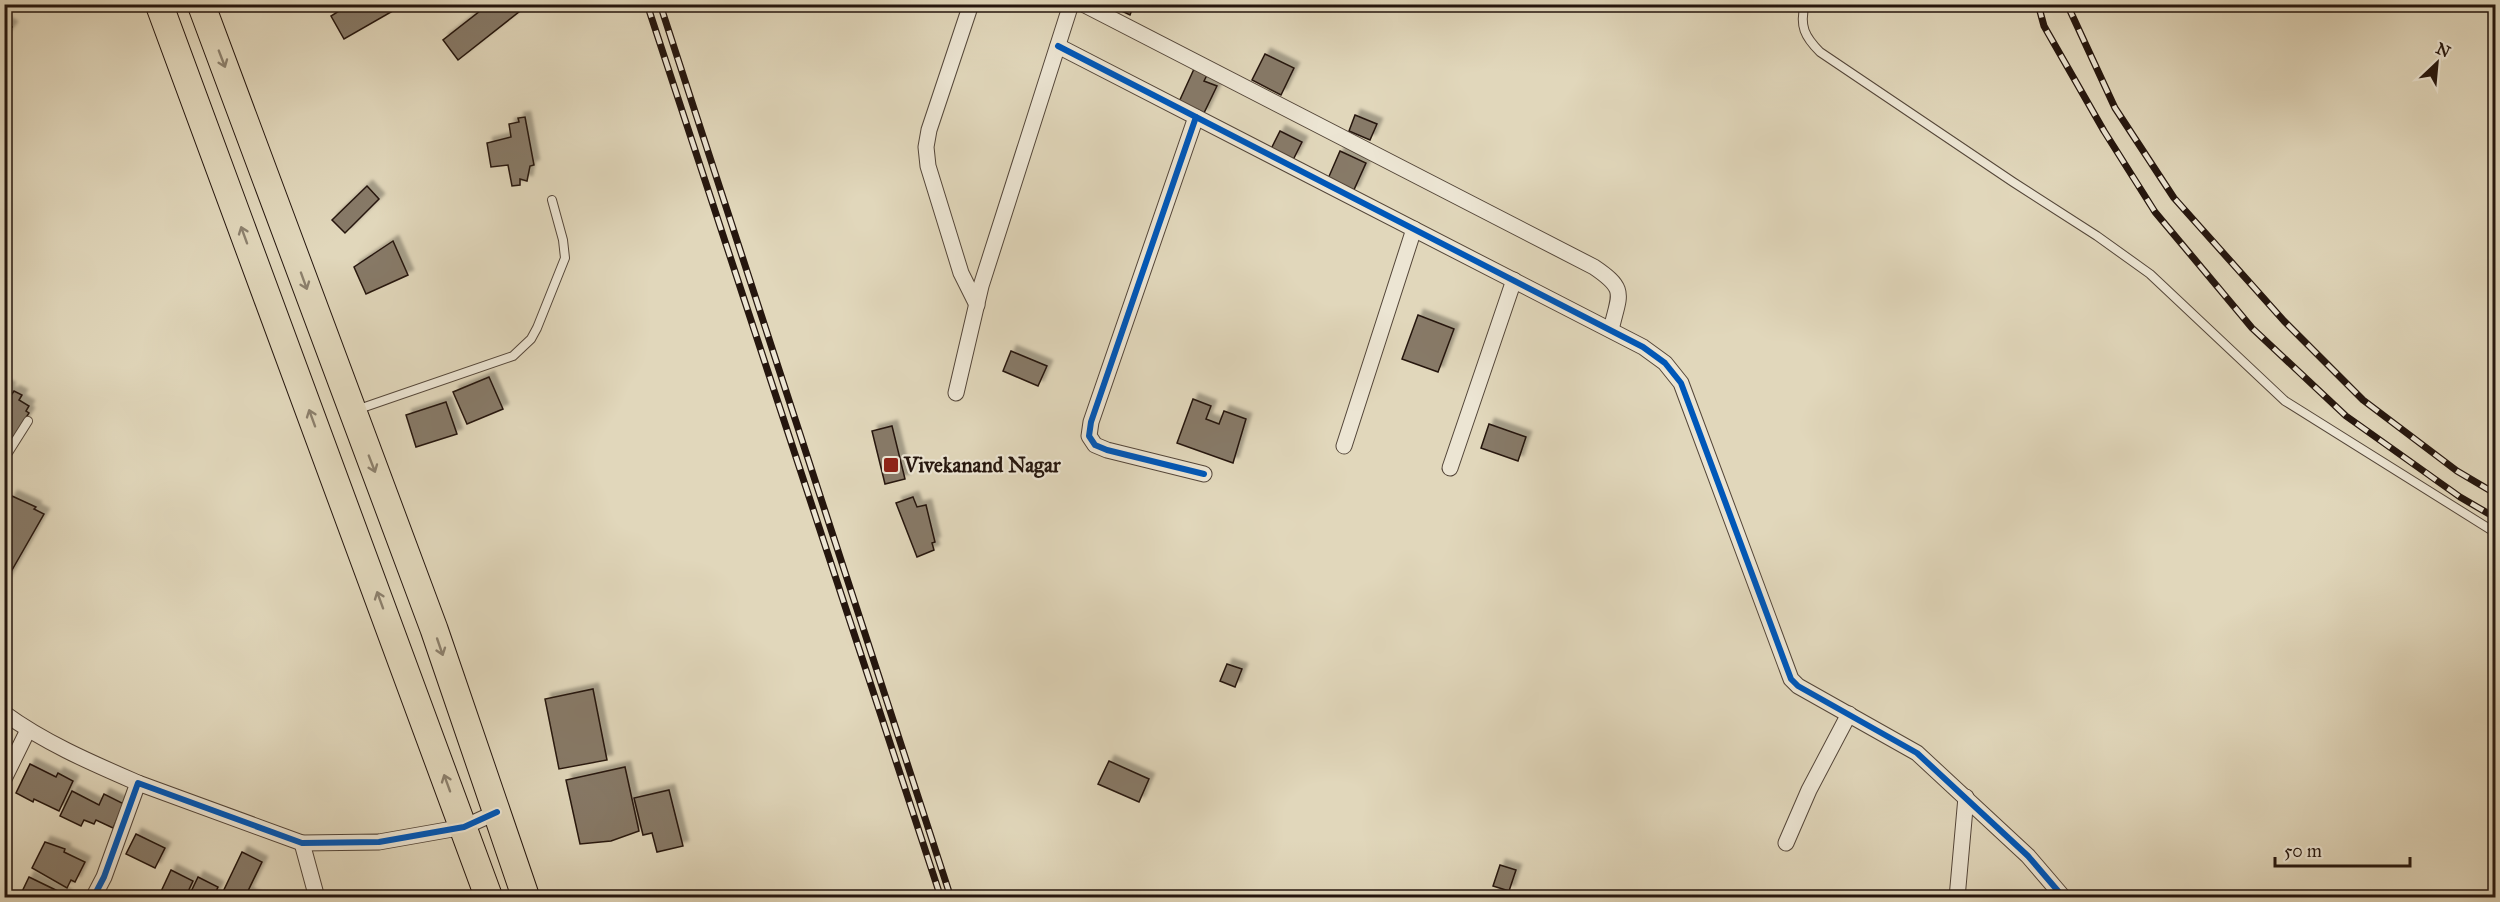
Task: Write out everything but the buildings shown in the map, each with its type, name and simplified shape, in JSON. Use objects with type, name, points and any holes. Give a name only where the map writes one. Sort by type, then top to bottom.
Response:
[{"type":"highway","points":[[159,4],[489,897]]},
{"type":"highway","points":[[201,4],[434,629],[526,897]]},
{"type":"highway","points":[[205,128],[242,113]]},
{"type":"street","points":[[971,4],[929,130],[926,147],[928,166],[961,273],[977,305]]},
{"type":"street","points":[[956,393],[977,305],[1071,4]]},
{"type":"street","points":[[1083,4],[1594,267],[1615,283],[1620,293],[1611,330]]},
{"type":"street","points":[[1058,46],[1643,346],[1665,363],[1681,383],[1785,668],[1798,686],[1917,753],[2028,856],[2064,897]]},
{"type":"street","points":[[1196,117],[1091,422],[1089,436],[1095,445],[1107,450],[1204,474]]},
{"type":"street","points":[[1344,446],[1414,229]]},
{"type":"street","points":[[1450,468],[1514,280]]},
{"type":"street","points":[[4,713],[28,730],[138,783],[302,843],[379,842],[464,827],[497,812]]},
{"type":"street","points":[[1786,843],[1809,790],[1849,714]]},
{"type":"street","points":[[4,778],[28,730]]},
{"type":"street","points":[[99,896],[138,783]]},
{"type":"street","points":[[1957,897],[1966,797]]},
{"type":"street","points":[[302,843],[317,897]]},
{"type":"lane","points":[[1805,4],[1802,27],[1807,39],[1820,52],[2097,236],[2150,274],[2284,401],[2496,533]]},
{"type":"lane","points":[[352,411],[513,356],[531,339],[565,258],[563,240],[552,200]]},
{"type":"lane","points":[[4,459],[28,421]]},
{"type":"railway","points":[[647,4],[941,898]]},
{"type":"railway","points":[[660,4],[951,898]]},
{"type":"railway","points":[[2038,4],[2044,26],[2104,131],[2155,212],[2252,328],[2346,416],[2460,497],[2496,518]]},
{"type":"railway","points":[[2067,4],[2115,108],[2174,198],[2284,321],[2363,400],[2457,471],[2496,494]]},
{"type":"cycle path","points":[[1058,46],[1643,347],[1665,363],[1681,383],[1791,679],[1798,686],[1917,753],[2028,856],[2064,898]]},
{"type":"cycle path","points":[[1196,117],[1091,422],[1089,436],[1095,445],[1107,450],[1204,474]]},
{"type":"cycle path","points":[[93,898],[104,877],[138,783],[302,843],[379,842],[464,827],[497,812]]},
{"type":"place","name":"Vivekanand Nagar","points":[[891,465]]}]
